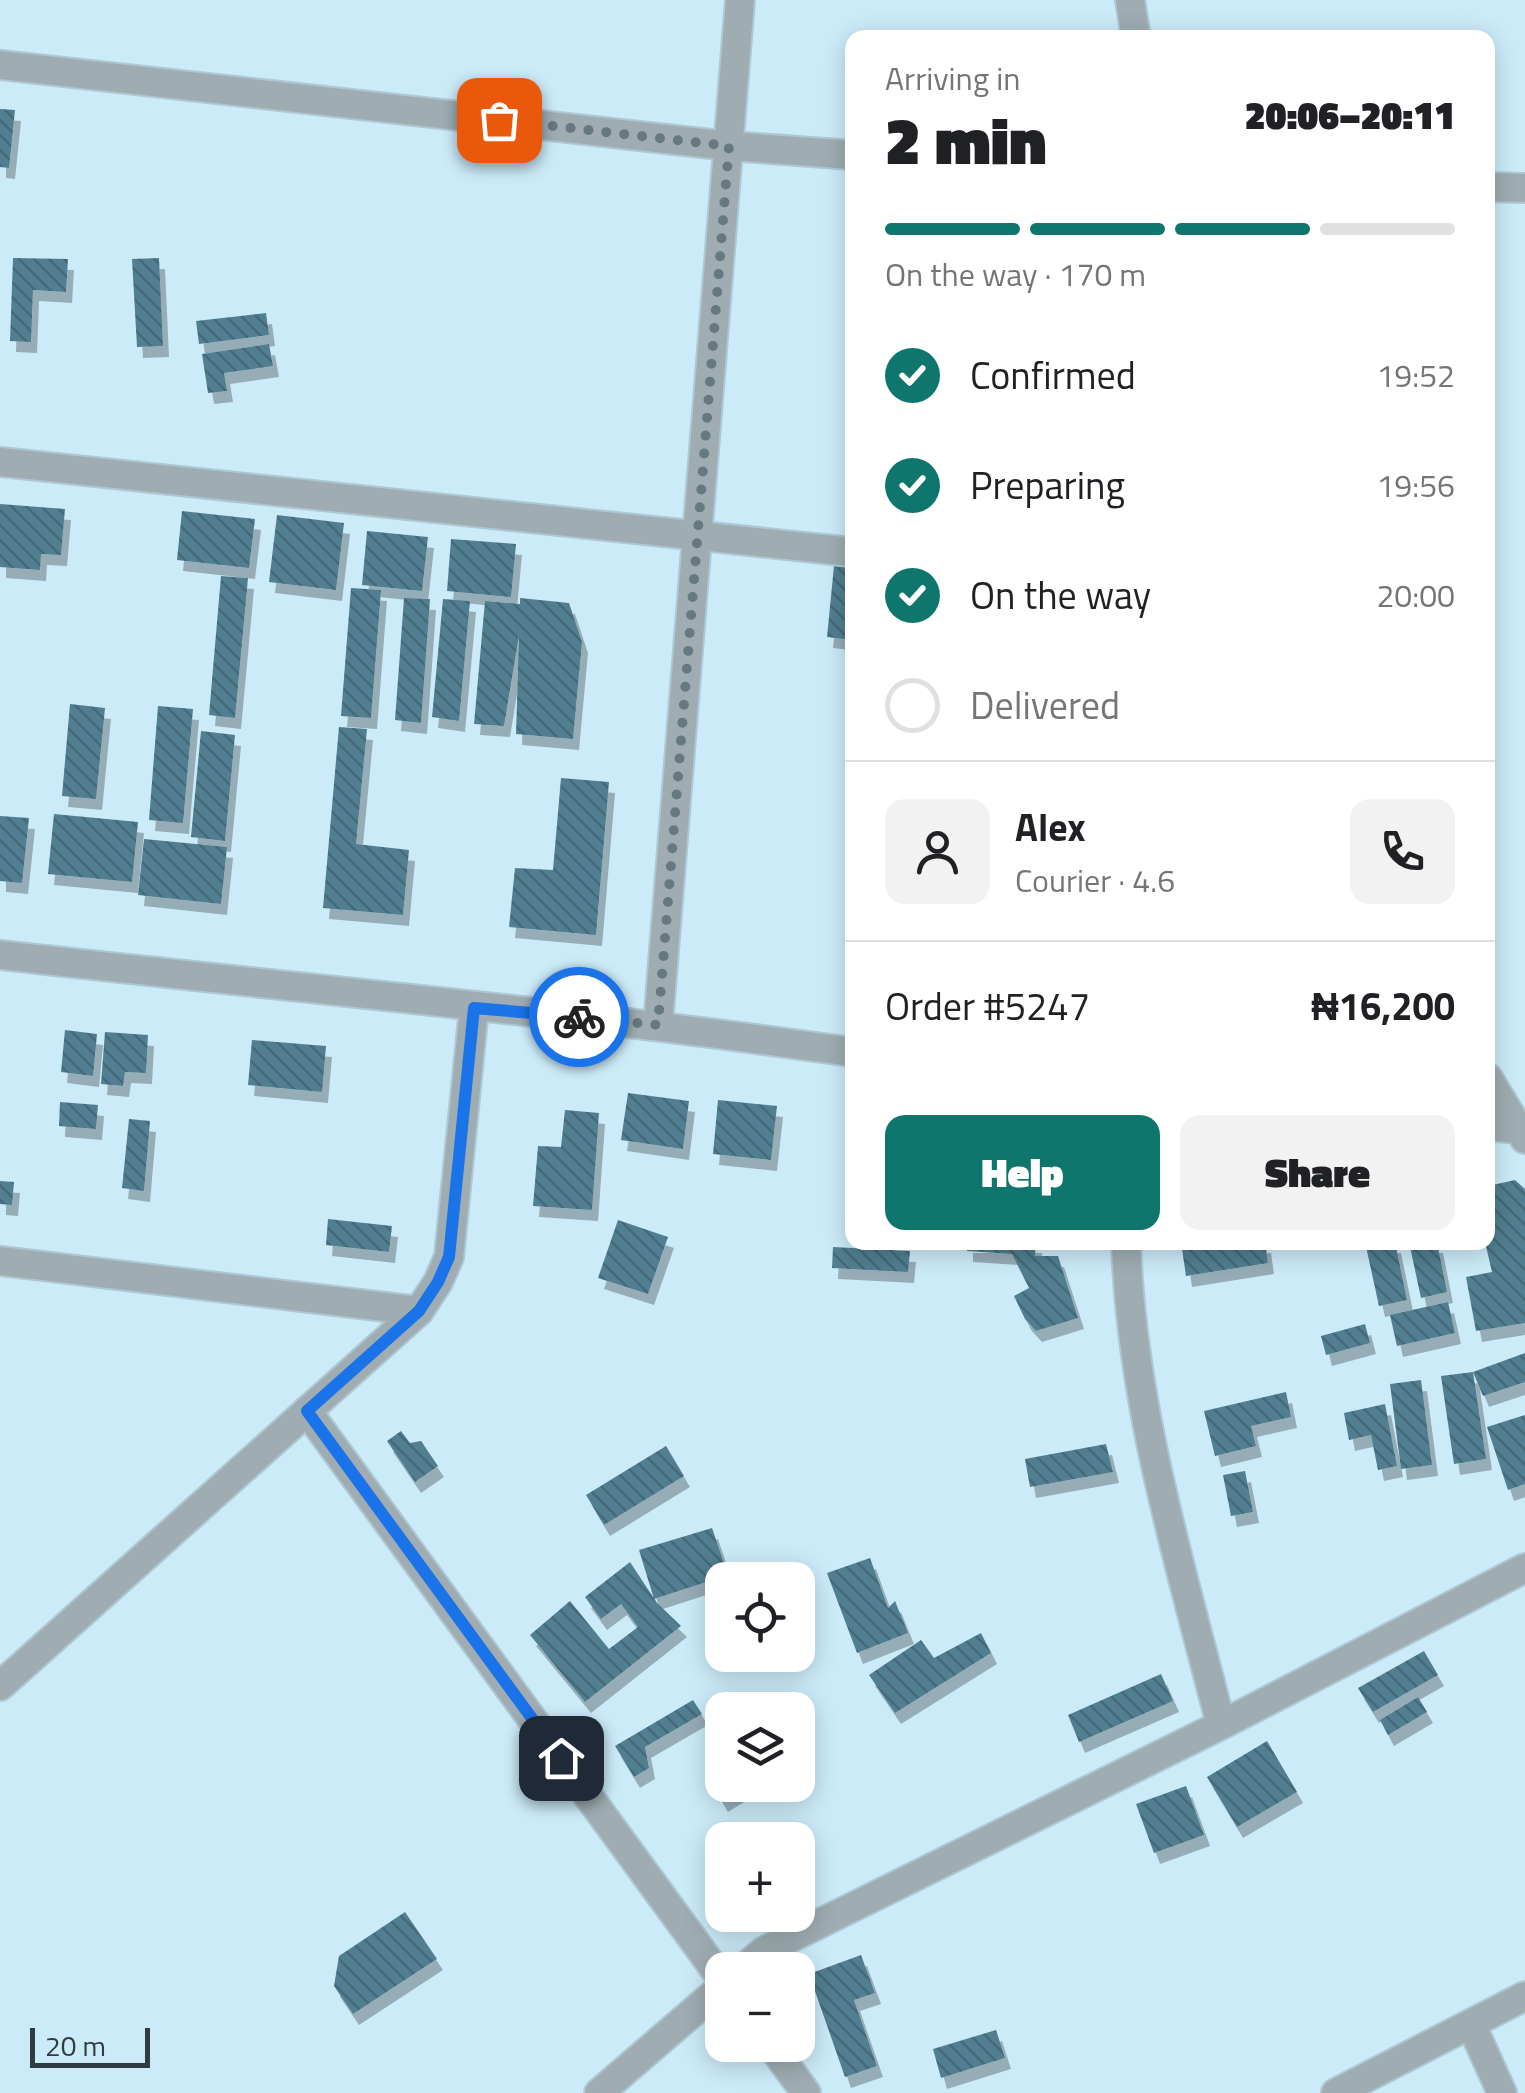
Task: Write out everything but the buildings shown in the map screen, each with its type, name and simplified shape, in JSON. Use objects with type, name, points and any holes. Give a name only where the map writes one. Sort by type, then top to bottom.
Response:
[{"type":"street","points":[[658,1025],[740,0]]},
{"type":"street","points":[[1130,0],[1135,30]]},
{"type":"street","points":[[0,65],[729,146],[845,154]]},
{"type":"street","points":[[1495,187],[1525,188]]},
{"type":"street","points":[[0,462],[845,551]]},
{"type":"street","points":[[0,955],[658,1025],[845,1051]]},
{"type":"street","points":[[0,1686],[419,1311],[449,1257],[474,1008]]},
{"type":"street","points":[[1495,1090],[1522,1134]]},
{"type":"street","points":[[1495,1128],[1522,1134]]},
{"type":"street","points":[[1126,1250],[1127,1288],[1153,1455],[1221,1725]]},
{"type":"street","points":[[0,1261],[419,1311]]},
{"type":"street","points":[[307,1411],[705,1956]]},
{"type":"street","points":[[763,1952],[1221,1725],[1525,1568]]},
{"type":"street","points":[[1336,2093],[1525,1996]]},
{"type":"street","points":[[599,2093],[705,2001]]},
{"type":"street","points":[[1471,2024],[1502,2093]]},
{"type":"street","points":[[783,2062],[806,2093]]},
{"type":"way so far","points":[[499,120],[729,146],[658,1025],[579,1017]]},
{"type":"route","points":[[561,1758],[307,1411],[419,1311],[449,1257],[474,1008],[579,1017]]}]
